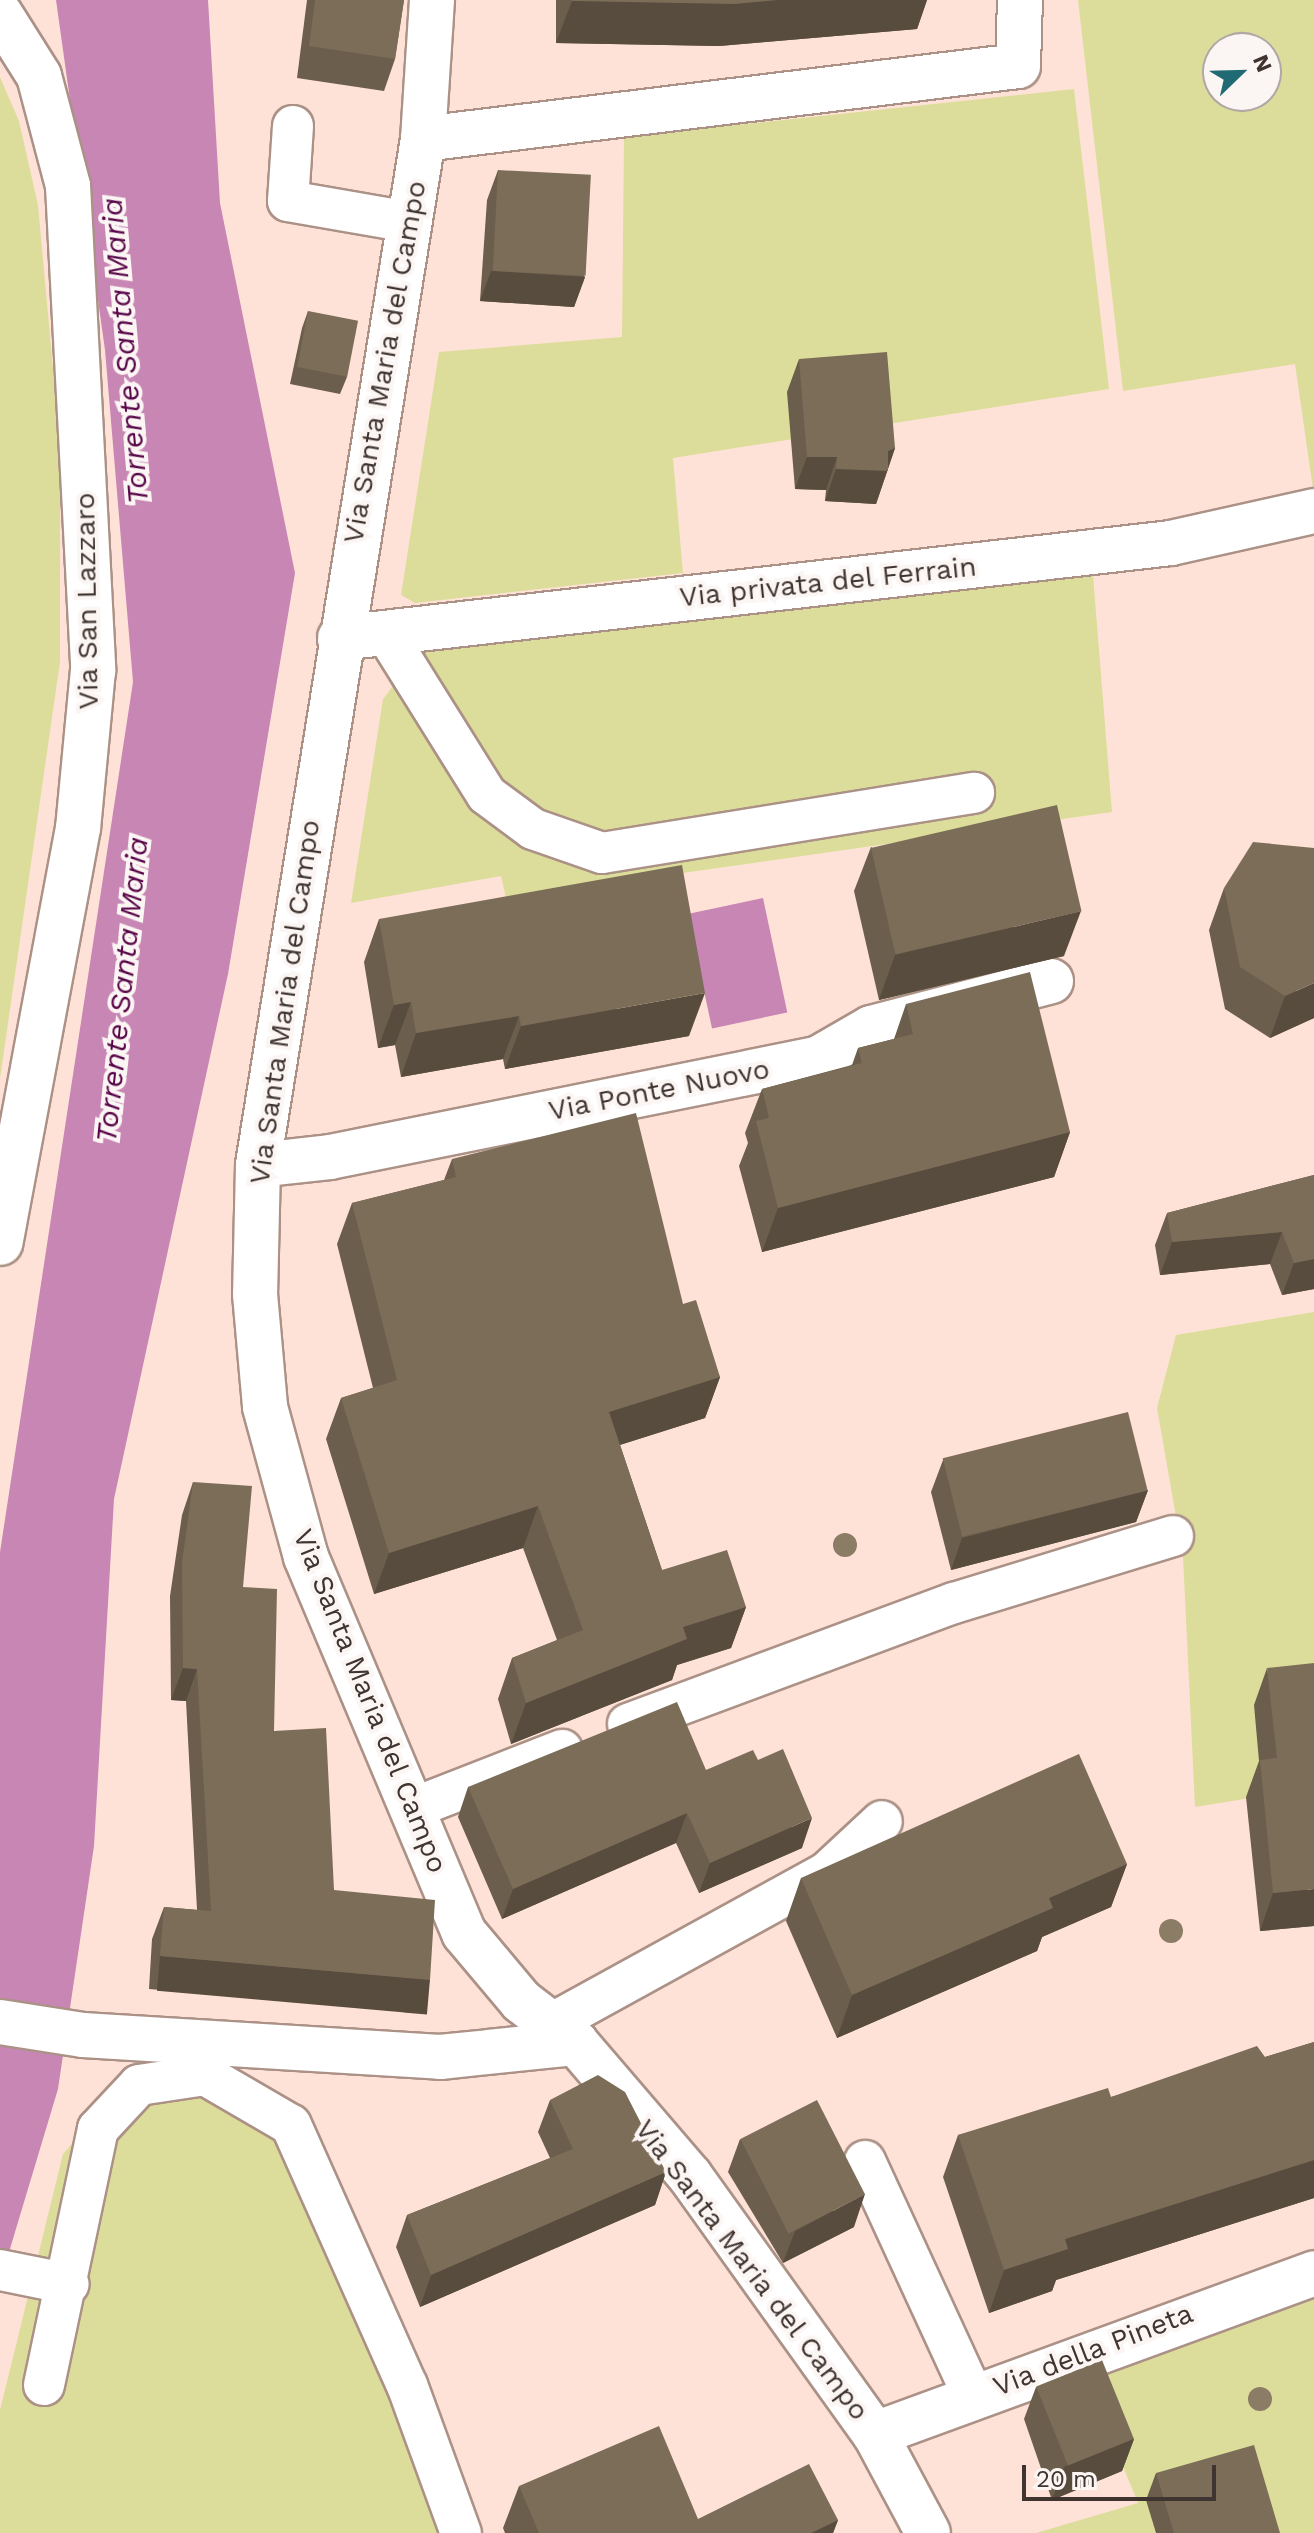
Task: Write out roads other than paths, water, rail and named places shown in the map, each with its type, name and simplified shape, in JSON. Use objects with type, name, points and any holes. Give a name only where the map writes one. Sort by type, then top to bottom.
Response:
[{"type":"street","name":"Via Santa Maria del Campo","points":[[432,0],[423,139],[340,638],[258,1165],[255,1294],[265,1407],[306,1557],[464,1933],[564,2034],[690,2176],[875,2434],[928,2533]]},
{"type":"street","points":[[423,139],[1018,66],[1020,0]]},
{"type":"street","name":"Via San Lazzaro","points":[[0,14],[39,76],[68,186],[93,670],[78,828],[0,1243]]},
{"type":"street","name":"Via privata del Ferrain","points":[[340,638],[1171,543],[1314,511]]},
{"type":"street","name":"Via Ponte Nuovo","points":[[258,1165],[819,1058],[871,1028],[1051,981]]},
{"type":"street","points":[[0,2022],[83,2035],[440,2057],[564,2034]]},
{"type":"street","name":"Via della Pineta","points":[[875,2434],[1314,2273]]},
{"type":"lane","points":[[293,126],[288,201],[409,222]]},
{"type":"lane","points":[[385,632],[487,795],[533,829],[602,853],[974,793]]},
{"type":"lane","points":[[413,1808],[755,1672],[1173,1536]]},
{"type":"lane","points":[[564,2034],[826,1873],[882,1821]]},
{"type":"lane","points":[[44,2385],[36,2277],[90,2146],[139,2085],[205,2075],[291,2125],[401,2371],[461,2533]]},
{"type":"lane","points":[[865,2161],[973,2396]]},
{"type":"water","name":"Torrente Santa Maria","points":[[56,0],[208,0],[220,203],[295,573],[228,974],[114,1499],[94,1846],[58,2089],[0,2282],[0,1552],[133,682],[105,350]]},
{"type":"water","points":[[763,898],[787,1012],[712,1028],[688,914]]}]
